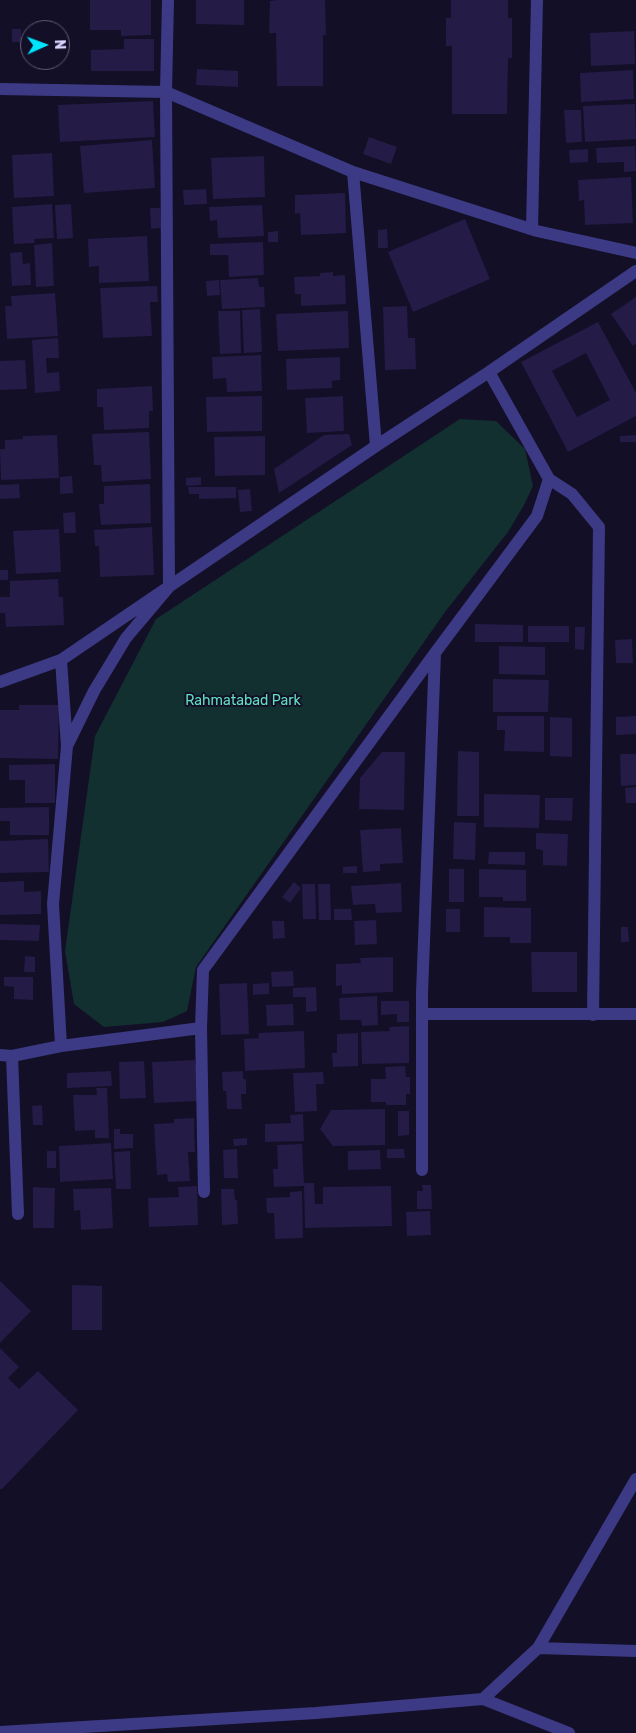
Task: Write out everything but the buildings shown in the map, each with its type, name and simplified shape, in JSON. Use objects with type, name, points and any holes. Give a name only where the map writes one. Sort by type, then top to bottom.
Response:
[{"type":"street","points":[[67,746],[94,692],[126,638],[169,587],[166,92],[168,0]]},
{"type":"street","points":[[532,229],[537,0]]},
{"type":"street","points":[[0,88],[166,92],[353,172],[532,229],[636,253]]},
{"type":"street","points":[[353,172],[376,446]]},
{"type":"street","points":[[0,682],[61,660],[636,271]]},
{"type":"street","points":[[489,372],[549,479],[572,494],[599,527],[593,1015]]},
{"type":"street","points":[[204,1192],[201,1028],[203,970],[537,516],[549,479]]},
{"type":"street","points":[[422,1170],[422,1014],[435,653]]},
{"type":"street","points":[[61,660],[67,746],[53,904],[61,1046]]},
{"type":"street","points":[[422,1014],[636,1014]]},
{"type":"street","points":[[18,1214],[6,1056],[61,1046],[201,1028]]},
{"type":"street","points":[[483,1699],[538,1648],[636,1479]]},
{"type":"street","points":[[538,1648],[636,1651]]},
{"type":"street","points":[[0,1732],[316,1714],[483,1699],[569,1733]]},
{"type":"green space","name":"Rahmatabad Park","points":[[460,419],[496,421],[525,449],[533,486],[524,505],[508,532],[445,612],[196,967],[187,1011],[163,1022],[104,1027],[74,1004],[65,951],[95,736],[156,619]]}]
